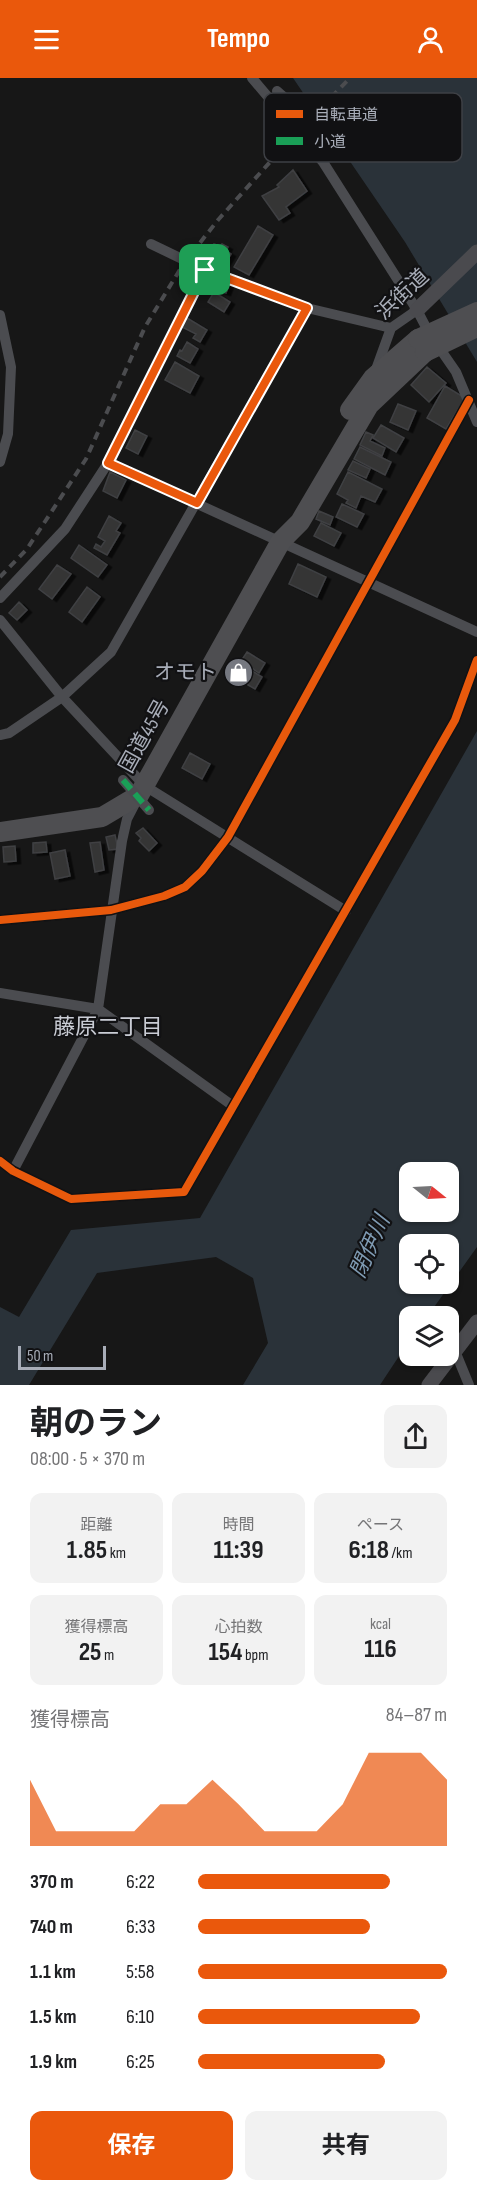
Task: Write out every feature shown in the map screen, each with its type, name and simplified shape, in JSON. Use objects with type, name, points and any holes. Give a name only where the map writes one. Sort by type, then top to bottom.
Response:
[{"type":"highway","name":"国道45号","points":[[0,832],[102,817],[144,797],[281,542],[287,518],[352,406],[373,378],[477,312]]},
{"type":"highway","name":"国道45号","points":[[281,542],[300,522],[369,405],[422,346],[477,327]]},
{"type":"street","points":[[252,78],[265,93]]},
{"type":"street","points":[[323,162],[417,310],[429,333],[456,372],[477,422]]},
{"type":"street","points":[[151,244],[205,270],[307,308],[390,328]]},
{"type":"street","name":"浜街道","points":[[373,378],[390,328],[417,310],[477,252]]},
{"type":"street","points":[[0,598],[65,529],[108,463],[205,270]]},
{"type":"street","points":[[0,735],[9,733],[62,697],[111,652],[307,308]]},
{"type":"street","points":[[0,315],[11,367],[8,435],[0,462]]},
{"type":"street","points":[[0,920],[111,910],[164,896],[185,887],[202,871],[228,837],[469,400]]},
{"type":"street","points":[[108,463],[477,632]]},
{"type":"street","points":[[0,620],[144,797]]},
{"type":"street","points":[[0,1161],[14,1171],[71,1199],[184,1192],[455,720],[477,660]]},
{"type":"street","points":[[123,780],[144,797],[228,837],[346,911]]},
{"type":"street","points":[[14,1171],[98,1009],[111,910],[127,819],[144,797]]},
{"type":"street","points":[[0,993],[98,1009],[233,1106]]},
{"type":"street","points":[[459,1346],[477,1322]]},
{"type":"street","points":[[459,1361],[469,1385]]},
{"type":"street","points":[[429,1385],[444,1366]]},
{"type":"water","points":[[293,78],[477,78],[477,362],[405,242],[350,162],[462,162],[462,93],[303,93]]},
{"type":"water","name":"閉伊川","points":[[477,731],[477,1247],[459,1272],[459,1234],[399,1234],[399,1294],[443,1294],[435,1306],[399,1306],[399,1356],[380,1385],[243,1385],[268,1343],[253,1278],[216,1257],[97,1273],[29,1385],[0,1385],[0,1307],[19,1317],[71,1230],[200,1218]]},
{"type":"building","points":[[293,170],[307,191],[286,207],[290,213],[279,220],[262,196],[279,187],[277,185]]},
{"type":"building","points":[[258,226],[273,235],[249,275],[234,267]]},
{"type":"building","points":[[214,244],[228,247],[226,251],[231,254],[225,264],[208,254]]},
{"type":"building","points":[[212,279],[229,285],[226,293],[209,287]]},
{"type":"building","points":[[214,292],[230,302],[224,312],[208,302]]},
{"type":"building","points":[[187,318],[207,330],[200,342],[193,338],[196,334],[182,327]]},
{"type":"building","points":[[187,342],[198,349],[190,363],[177,356]]},
{"type":"building","points":[[175,362],[199,376],[190,393],[165,380]]},
{"type":"building","points":[[427,367],[446,383],[429,402],[411,385]]},
{"type":"building","points":[[445,386],[465,398],[446,429],[427,418]]},
{"type":"building","points":[[398,404],[416,411],[408,430],[390,422]]},
{"type":"building","points":[[381,425],[404,438],[396,452],[373,438]]},
{"type":"building","points":[[135,430],[147,436],[138,454],[126,448]]},
{"type":"building","points":[[366,432],[373,435],[370,441],[385,448],[382,456],[360,445]]},
{"type":"building","points":[[360,447],[391,462],[385,475],[354,459]]},
{"type":"building","points":[[353,461],[370,469],[366,478],[348,470]]},
{"type":"building","points":[[110,472],[126,480],[117,498],[103,491]]},
{"type":"building","points":[[348,472],[382,489],[375,502],[361,496],[356,508],[346,503],[348,500],[337,494]]},
{"type":"building","points":[[342,504],[364,514],[357,527],[336,517]]},
{"type":"building","points":[[319,511],[333,517],[330,525],[316,519]]},
{"type":"building","points":[[109,516],[121,523],[116,531],[120,533],[107,555],[94,548],[96,544],[101,547],[105,541],[98,537]]},
{"type":"building","points":[[321,523],[341,533],[334,546],[314,536]]},
{"type":"building","points":[[79,545],[107,565],[98,577],[71,558]]},
{"type":"building","points":[[298,564],[326,577],[317,597],[289,584]]},
{"type":"building","points":[[57,565],[71,574],[52,599],[39,589]]},
{"type":"building","points":[[87,587],[100,597],[82,622],[69,612]]},
{"type":"building","points":[[19,602],[27,610],[17,620],[9,613]]},
{"type":"building","points":[[247,652],[265,663],[259,673],[241,661]]},
{"type":"building","points":[[236,661],[262,677],[255,689],[229,674]]},
{"type":"building","points":[[190,753],[210,764],[202,779],[182,768]]},
{"type":"building","points":[[143,828],[157,843],[149,851],[139,841],[141,838],[136,833]]},
{"type":"building","points":[[115,835],[118,849],[109,850],[106,837]]},
{"type":"building","points":[[46,842],[47,852],[33,853],[33,843]]},
{"type":"building","points":[[100,842],[104,870],[95,872],[90,843]]},
{"type":"building","points":[[15,846],[16,861],[4,862],[3,847]]},
{"type":"building","points":[[65,850],[70,876],[55,879],[50,853]]},
{"type":"railway","points":[[335,93],[350,78]]},
{"type":"railway","points":[[0,577],[27,549],[86,459],[145,327],[184,263],[218,220],[270,162]]},
{"type":"marked path","points":[[123,780],[149,810]]},
{"type":"cycle path","points":[[0,920],[111,910],[164,896],[185,887],[202,871],[228,837],[469,400]]},
{"type":"cycle path","points":[[0,1161],[13,1171],[71,1199],[184,1192],[455,720],[477,660]]},
{"type":"place","name":"オモト","points":[[238,672]]},
{"type":"district","name":"藤原二丁目","points":[[108,1026]]},
{"type":"route","points":[[205,270],[307,308],[197,503],[108,463],[205,270]]}]
